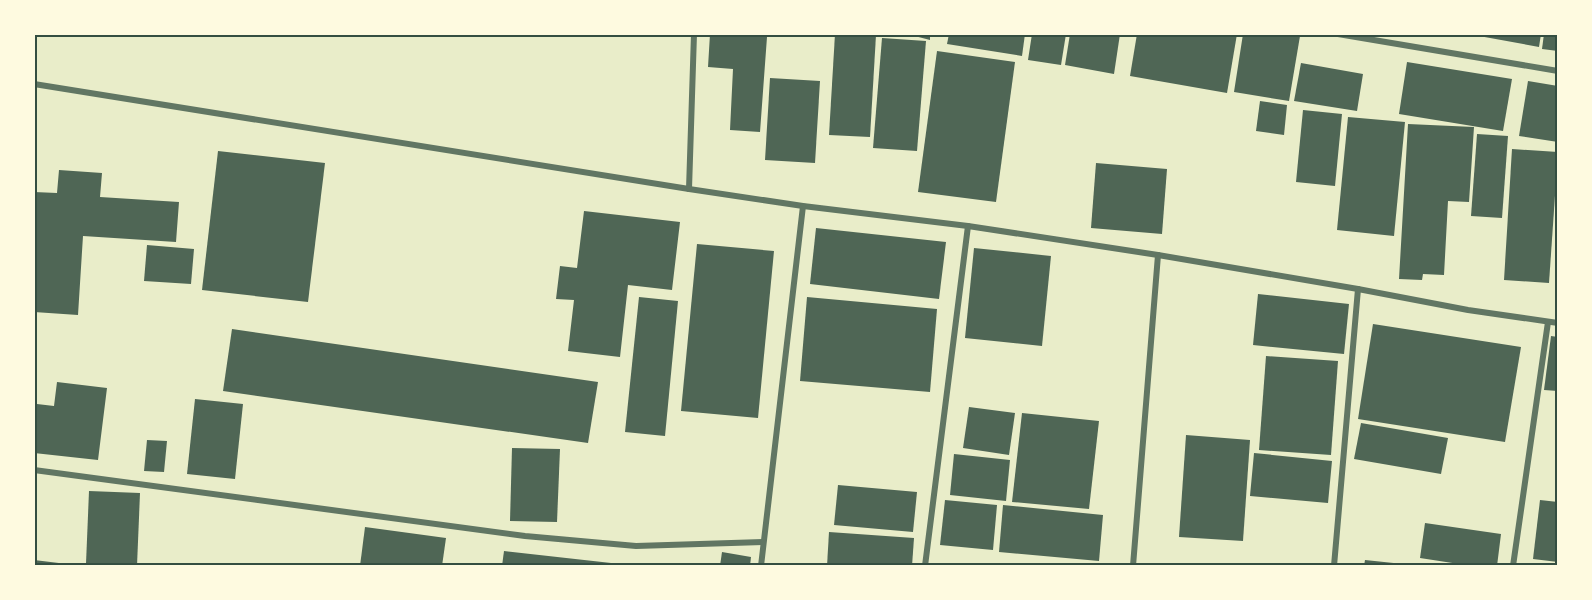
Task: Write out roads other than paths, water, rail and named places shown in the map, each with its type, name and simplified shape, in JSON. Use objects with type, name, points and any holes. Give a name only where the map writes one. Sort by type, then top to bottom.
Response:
[{"type":"street","points":[[689,189],[694,34]]},
{"type":"street","points":[[1338,34],[1557,71]]},
{"type":"street","points":[[34,84],[689,189],[803,206],[968,226],[1158,255],[1468,310],[1557,323]]},
{"type":"street","points":[[761,566],[803,206]]},
{"type":"street","points":[[925,566],[968,226]]},
{"type":"street","points":[[1133,566],[1158,255]]},
{"type":"street","points":[[1334,566],[1358,289]]},
{"type":"street","points":[[1513,566],[1548,322]]},
{"type":"street","points":[[34,470],[525,536],[636,546],[763,542]]}]
